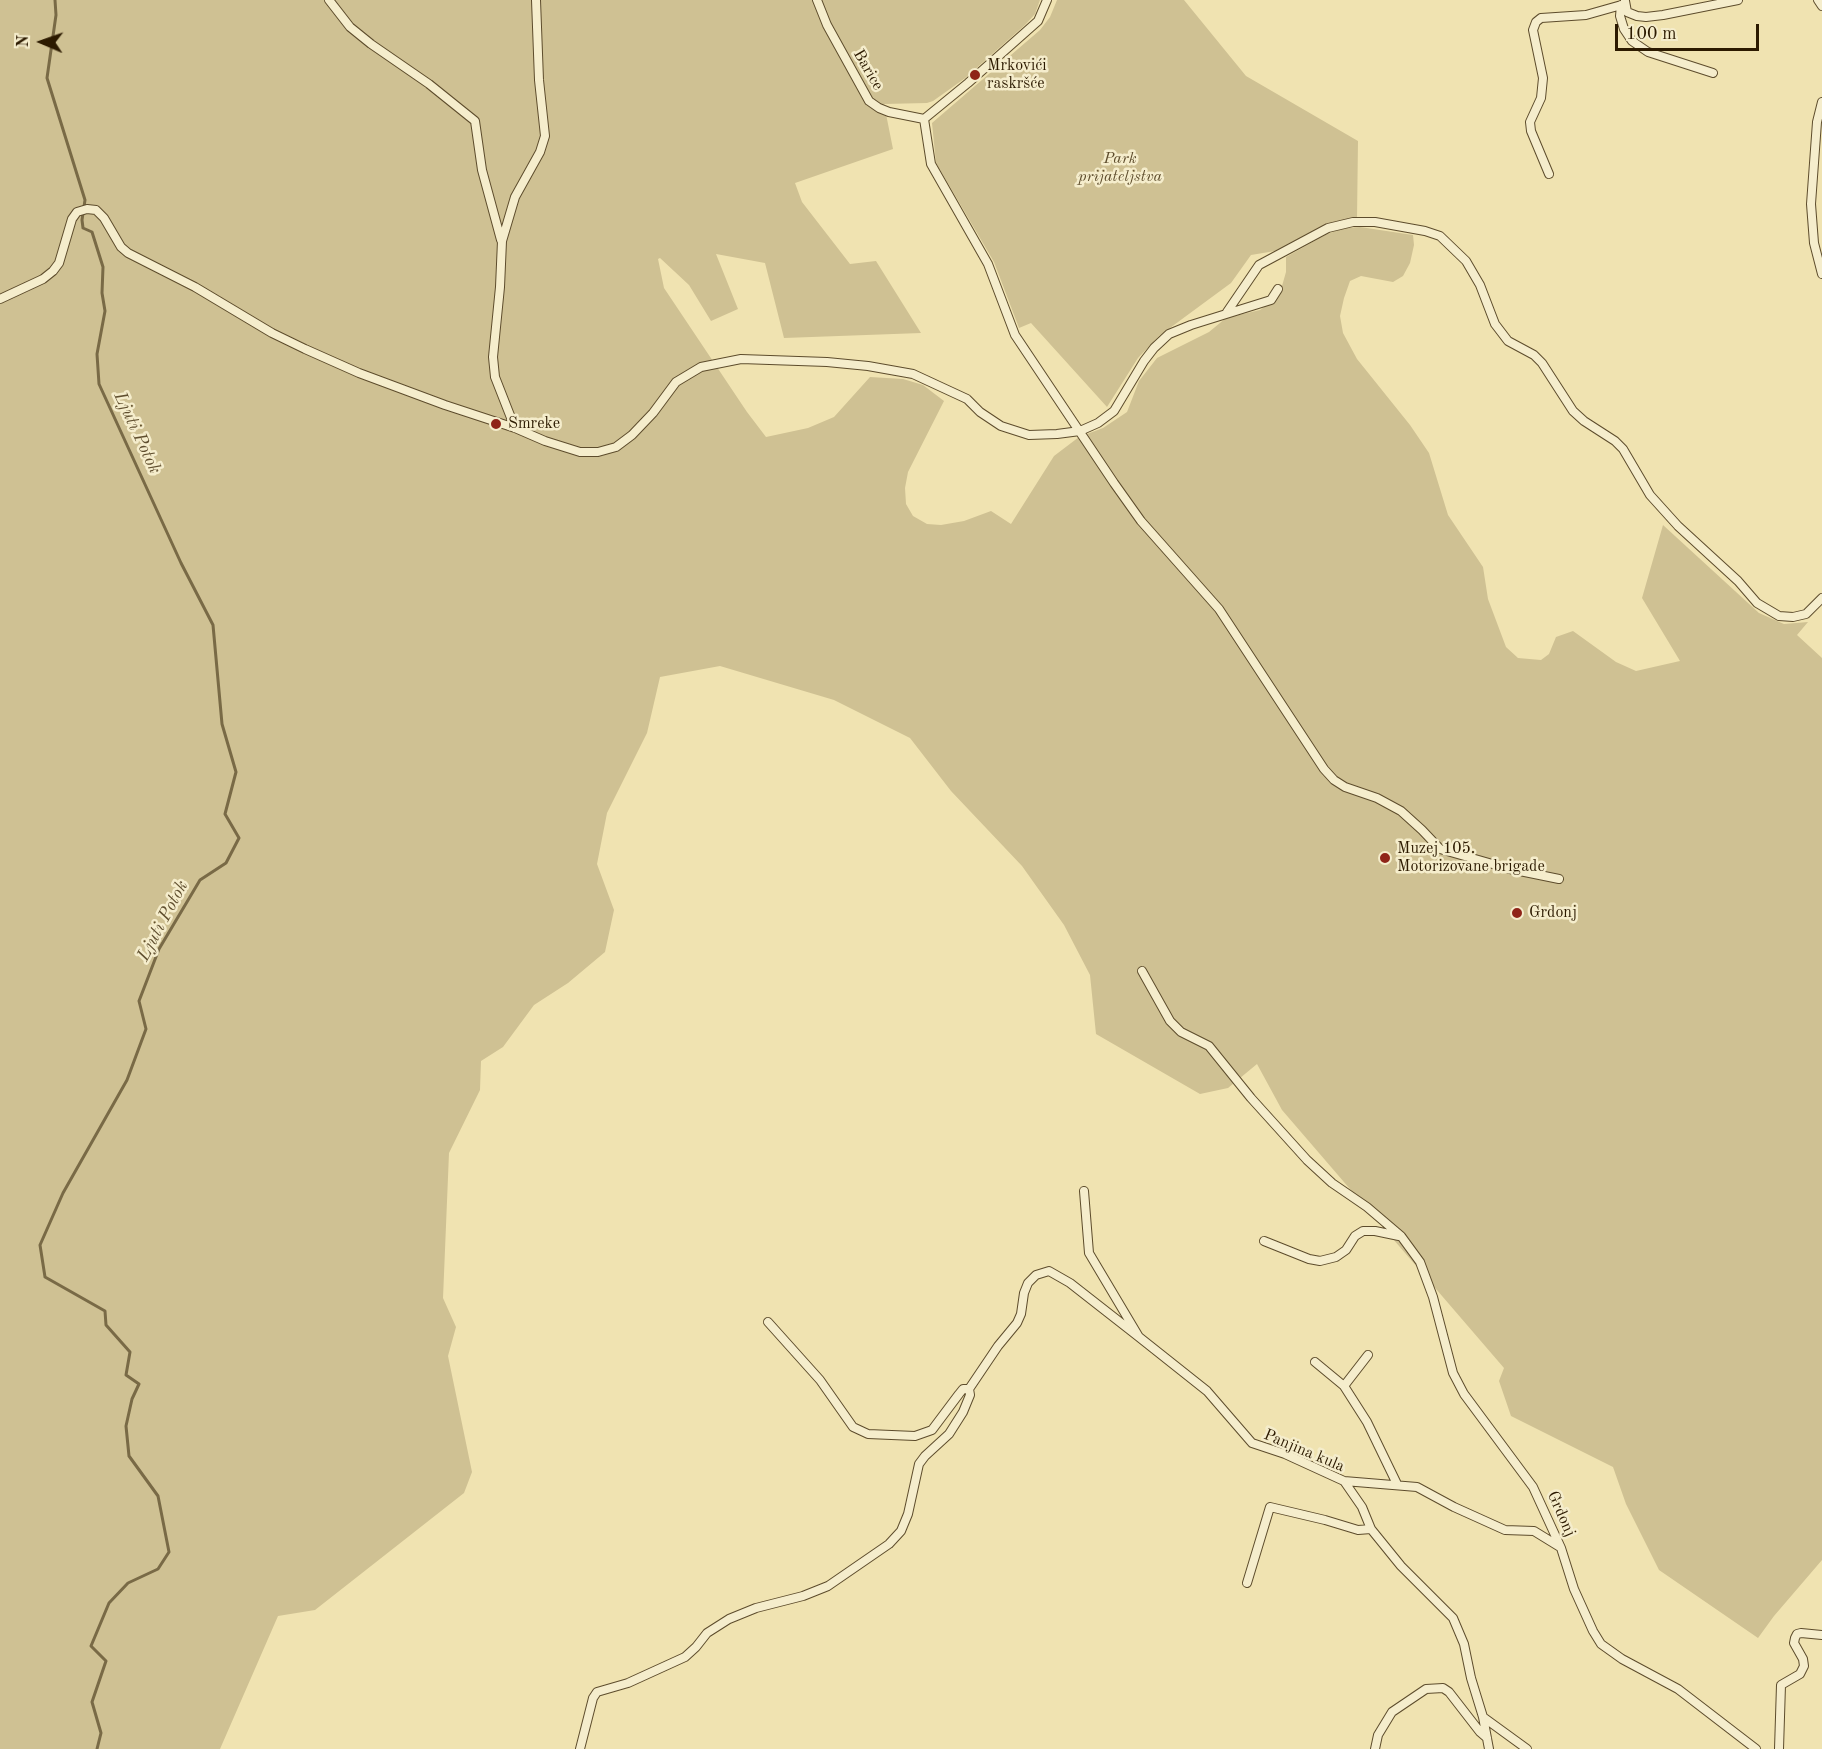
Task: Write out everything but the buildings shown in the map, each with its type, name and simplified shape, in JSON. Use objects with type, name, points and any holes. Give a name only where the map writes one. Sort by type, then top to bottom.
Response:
[{"type":"street","points":[[329,0],[350,27],[370,44],[429,84],[475,121],[482,170],[502,241]]},
{"type":"street","points":[[515,428],[493,368],[494,337],[501,287],[502,241],[515,197],[544,144],[536,34],[536,0]]},
{"type":"street","name":"Barice","points":[[817,0],[827,25],[869,101],[889,112],[924,119]]},
{"type":"street","points":[[1047,0],[1038,21],[924,119],[930,164],[988,264],[1015,335],[1141,520],[1219,609],[1324,770],[1345,787],[1377,798],[1401,811],[1440,849],[1510,870],[1559,879]]},
{"type":"street","points":[[1624,3],[1627,12],[1646,17],[1738,0]]},
{"type":"street","points":[[1818,0],[1822,6]]},
{"type":"street","points":[[1624,3],[1620,16],[1624,29],[1632,41],[1648,52],[1713,73]]},
{"type":"street","points":[[1548,174],[1530,122],[1541,98],[1543,78],[1533,30],[1536,22],[1541,18],[1586,15],[1624,3]]},
{"type":"street","points":[[1822,102],[1817,122],[1811,204],[1814,243],[1822,274]]},
{"type":"street","points":[[0,299],[43,279],[53,271],[59,263],[72,219],[84,210],[96,210],[104,218],[121,247],[128,253],[195,287],[272,333],[359,373],[445,405],[580,452],[598,452],[616,447],[632,435],[653,413],[676,382],[701,367],[741,359],[827,362],[913,374],[939,384],[967,399],[1001,426],[1029,435],[1080,431],[1098,423],[1114,411],[1144,361],[1169,334],[1271,300],[1278,289]]},
{"type":"street","points":[[1227,313],[1259,265],[1328,228],[1353,222],[1375,222],[1440,236],[1466,261],[1495,324],[1508,341],[1534,355],[1542,363],[1573,411],[1623,449],[1650,495],[1738,581],[1757,603],[1779,616],[1793,617],[1806,614],[1822,598]]},
{"type":"street","name":"Grdonj","points":[[1142,971],[1170,1021],[1181,1032],[1209,1046],[1251,1098],[1307,1160],[1332,1183],[1401,1236],[1420,1262],[1433,1297],[1453,1373],[1464,1394],[1533,1487],[1561,1548],[1574,1589],[1601,1644],[1622,1659],[1678,1689],[1756,1749]]},
{"type":"street","name":"Panjina kula","points":[[1084,1191],[1089,1253],[1139,1337],[1207,1391],[1252,1443],[1285,1454],[1344,1481],[1362,1507],[1371,1529],[1401,1566],[1453,1618],[1464,1644],[1489,1749]]},
{"type":"street","points":[[1264,1241],[1309,1259],[1320,1261],[1336,1257],[1346,1250],[1355,1236],[1363,1231],[1401,1236]]},
{"type":"street","points":[[580,1749],[593,1698],[597,1692],[628,1683],[685,1657],[707,1633],[729,1619],[756,1608],[804,1596],[828,1586],[889,1544],[901,1531],[908,1514],[919,1464],[949,1434],[963,1412],[970,1395],[969,1389],[998,1346],[1017,1323],[1021,1314],[1024,1293],[1028,1283],[1036,1275],[1049,1271],[1091,1298],[1139,1337]]},
{"type":"street","points":[[768,1322],[820,1380],[853,1427],[868,1434],[915,1436],[932,1430],[963,1389],[969,1389]]},
{"type":"street","points":[[1344,1386],[1368,1355]]},
{"type":"street","points":[[1315,1362],[1344,1386],[1367,1422],[1397,1484]]},
{"type":"street","points":[[1344,1481],[1417,1486],[1505,1530],[1534,1531],[1561,1548]]},
{"type":"street","points":[[1247,1583],[1270,1507],[1358,1530],[1371,1529]]},
{"type":"street","points":[[1779,1749],[1781,1685],[1800,1674],[1804,1666],[1803,1659],[1794,1643],[1795,1638],[1801,1633],[1822,1635]]},
{"type":"street","points":[[1375,1749],[1378,1735],[1392,1712],[1426,1689],[1443,1688],[1449,1692],[1487,1738]]},
{"type":"street","points":[[1483,1717],[1514,1745],[1527,1749]]},
{"type":"green space","points":[[0,0],[1040,0],[1035,14],[1025,25],[964,79],[933,101],[884,104],[893,149],[795,183],[802,202],[850,264],[876,261],[921,333],[784,338],[765,263],[716,254],[738,309],[711,321],[689,285],[660,258],[658,259],[664,288],[766,437],[808,428],[834,417],[870,377],[903,379],[923,385],[944,401],[908,472],[905,488],[906,504],[913,516],[927,524],[941,525],[964,521],[991,511],[1011,524],[1054,456],[1079,437],[1103,428],[1127,412],[1139,381],[1157,358],[1209,332],[1226,318],[1260,310],[1274,300],[1282,286],[1286,272],[1286,257],[1327,234],[1345,228],[1360,227],[1413,235],[1414,245],[1410,263],[1403,276],[1393,282],[1361,276],[1350,281],[1340,316],[1343,333],[1357,359],[1410,425],[1429,453],[1448,515],[1483,567],[1488,599],[1506,647],[1518,658],[1541,660],[1549,654],[1556,637],[1573,631],[1616,662],[1636,671],[1680,661],[1642,598],[1663,525],[1759,613],[1784,624],[1808,622],[1797,635],[1822,658],[1822,1560],[1758,1638],[1659,1570],[1626,1504],[1613,1467],[1511,1416],[1499,1381],[1504,1368],[1282,1110],[1257,1064],[1228,1088],[1200,1094],[1096,1034],[1090,975],[1064,925],[1022,866],[951,791],[910,738],[834,700],[720,666],[660,677],[647,733],[607,813],[597,864],[614,910],[605,952],[568,983],[534,1005],[503,1047],[481,1061],[480,1090],[449,1153],[443,1298],[456,1327],[448,1356],[472,1472],[464,1493],[315,1610],[278,1616],[220,1749],[0,1749]]},
{"type":"green space","name":"Park prijateljstva","points":[[1057,0],[1184,0],[1246,76],[1358,141],[1357,218],[1334,222],[1281,250],[1251,255],[1231,283],[1159,336],[1138,358],[1107,407],[1031,323],[1019,328],[994,262],[936,163],[932,123],[1040,30],[1050,17]]},
{"type":"waterway","name":"Ljuti Potok","points":[[55,0],[56,15],[47,78],[85,200],[83,228],[92,232],[103,267],[102,293],[105,311],[97,354],[99,384],[181,563],[213,625],[222,724],[236,772],[225,814],[239,838],[226,863],[200,880],[159,949],[139,1001],[146,1029],[127,1080],[63,1193],[40,1245],[45,1277],[105,1311],[106,1325],[130,1352],[126,1375],[139,1384],[132,1399],[126,1426],[129,1456],[158,1496],[169,1552],[158,1569],[128,1583],[109,1603],[91,1646],[106,1661],[92,1702],[101,1733],[97,1749]]},
{"type":"place","name":"Mrkovići raskršće","points":[[975,75]]},
{"type":"place","name":"Smreke","points":[[496,424]]},
{"type":"place","name":"Muzej 105. Motorizovane brigade","points":[[1385,858]]},
{"type":"place","name":"Grdonj","points":[[1517,913]]}]
